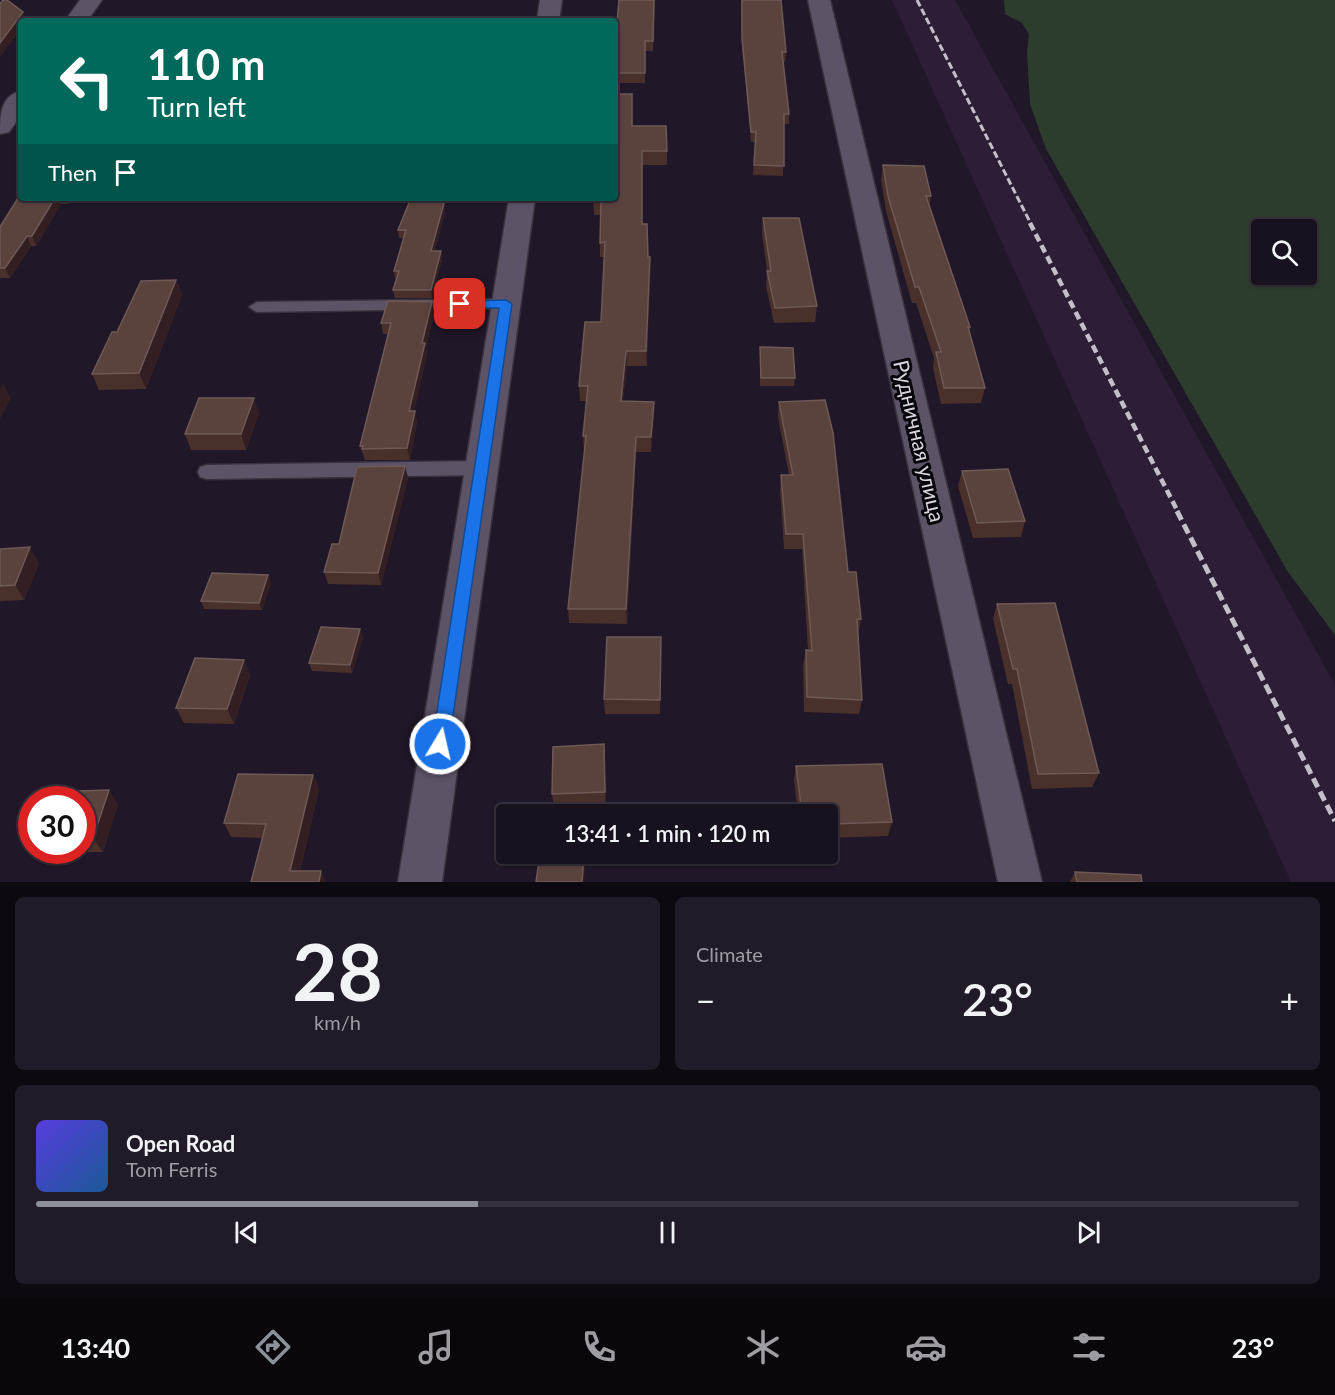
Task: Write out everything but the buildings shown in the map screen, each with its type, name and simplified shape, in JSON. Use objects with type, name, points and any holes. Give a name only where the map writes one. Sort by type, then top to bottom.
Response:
[{"type":"street","points":[[78,18],[91,0]]},
{"type":"street","points":[[548,18],[551,0]]},
{"type":"street","name":"Рудничная улица","points":[[819,0],[1020,882]]},
{"type":"street","points":[[0,127],[18,102]]},
{"type":"street","points":[[420,882],[522,201]]},
{"type":"lane","points":[[257,307],[506,304]]},
{"type":"lane","points":[[207,472],[481,468]]},
{"type":"shaded area","points":[[892,0],[955,0],[1335,685],[1335,882],[1291,882]]},
{"type":"green space","points":[[1004,0],[1335,0],[1335,635],[1288,572],[1046,149],[1030,104],[1027,52],[1029,34],[1022,23],[1005,14]]},
{"type":"railway","points":[[917,0],[1031,224]]},
{"type":"railway","points":[[1030,223],[1178,512]]},
{"type":"railway","points":[[1177,511],[1335,821]]},
{"type":"route","points":[[440,744],[506,304],[460,304]]}]
